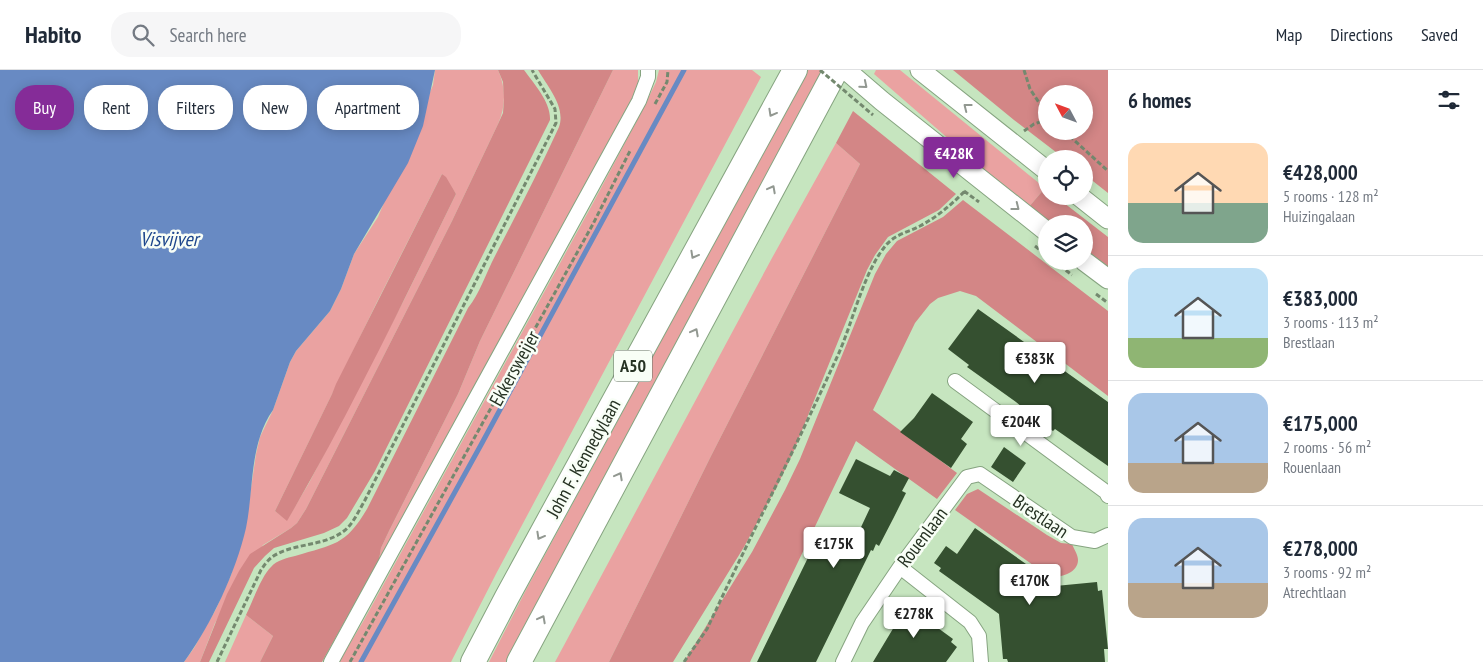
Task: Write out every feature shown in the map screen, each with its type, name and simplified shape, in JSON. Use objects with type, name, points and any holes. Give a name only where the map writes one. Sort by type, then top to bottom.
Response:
[{"type":"highway","name":"John F. Kennedylaan","points":[[473,662],[795,70]]},
{"type":"highway","name":"John F. Kennedylaan","points":[[519,662],[836,70]]},
{"type":"main road","points":[[846,70],[878,108],[1038,225]]},
{"type":"main road","points":[[920,70],[1038,164]]},
{"type":"main road","points":[[1090,205],[1108,220]]},
{"type":"main road","points":[[1093,267],[1108,279]]},
{"type":"street","name":"Ekkersweijer","points":[[331,662],[639,101],[648,77],[648,70]]},
{"type":"street","points":[[955,381],[1106,492],[1108,496]]},
{"type":"street","name":"Brestlaan","points":[[980,474],[1072,538],[1095,540],[1108,535]]},
{"type":"street","name":"Rouenlaan","points":[[843,662],[862,623],[900,567],[967,477],[980,474]]},
{"type":"street","points":[[900,567],[970,622],[979,636],[982,662]]},
{"type":"path","points":[[217,662],[261,570],[268,561],[277,554],[329,539],[344,530],[353,521],[364,502],[556,123],[555,109],[532,70]]},
{"type":"path","points":[[654,106],[667,82],[668,70]]},
{"type":"path","points":[[820,70],[878,108]]},
{"type":"path","points":[[1024,70],[1030,89],[1038,101]]},
{"type":"path","points":[[1024,132],[1038,123]]},
{"type":"path","points":[[1074,140],[1108,171]]},
{"type":"path","name":"Ekkersweijer","points":[[350,662],[588,233],[632,148]]},
{"type":"path","points":[[684,662],[707,629],[839,353],[870,272],[880,253],[888,243],[900,234],[940,214],[965,191]]},
{"type":"shaded area","points":[[435,70],[498,70],[503,84],[504,97],[498,124],[452,221],[306,509],[297,523],[263,545],[215,623],[200,662],[184,662],[216,609],[231,575],[245,530],[260,437],[273,410],[290,362],[296,351],[330,311],[341,289],[354,254],[378,217],[414,130],[419,130],[419,119],[433,85]],"holes":[[[442,174],[456,194],[405,298],[309,483],[287,520],[275,511]]]},
{"type":"shaded area","points":[[498,70],[524,70],[545,100],[550,113],[550,120],[375,471],[347,518],[339,526],[324,533],[274,548],[254,568],[209,662],[200,662],[227,594],[250,554],[291,528],[297,523],[306,509],[452,221],[503,113],[503,82]]},
{"type":"shaded area","points":[[538,70],[613,70],[480,341],[458,394],[389,531],[381,548],[379,560],[322,662],[260,662],[273,636],[246,615],[264,576],[279,561],[329,546],[345,537],[367,509],[559,127],[561,120],[558,105]]},
{"type":"shaded area","points":[[613,70],[638,70],[638,85],[635,93],[517,313],[379,560],[381,548],[389,531],[458,394],[480,341]]},
{"type":"shaded area","points":[[659,70],[752,70],[761,77],[451,662],[339,662],[364,620],[592,205],[643,109],[656,82]]},
{"type":"shaded area","points":[[808,70],[823,70],[508,662],[489,662],[527,588]]},
{"type":"shaded area","points":[[876,70],[900,70],[1038,182],[1038,196],[1028,208],[874,74]]},
{"type":"shaded area","points":[[953,70],[1108,70],[1108,193],[1093,181],[1093,150],[1053,150],[1040,140],[1093,140],[1093,85],[1038,85],[1038,138]]},
{"type":"shaded area","points":[[853,111],[956,194],[939,210],[888,237],[875,255],[867,270],[792,455],[777,486],[744,547],[673,662],[609,662],[711,456],[860,164],[836,143]]},
{"type":"shaded area","points":[[836,143],[860,164],[711,456],[609,662],[555,662],[772,258]]},
{"type":"shaded area","points":[[442,174],[446,177],[456,194],[353,400],[287,521],[275,511],[336,384]]},
{"type":"shaded area","points":[[1038,196],[1038,205],[1067,205],[1080,215],[1038,215],[1028,208]]},
{"type":"shaded area","points":[[963,200],[1038,257],[1038,270],[1054,270],[1108,311],[1108,396],[976,296],[960,291],[938,298],[930,304],[915,323],[873,410],[957,473],[937,499],[856,441],[750,662],[684,662],[752,552],[785,490],[800,459],[875,274],[886,254],[897,241],[943,217]]},
{"type":"shaded area","points":[[1093,225],[1108,237],[1108,267],[1093,256]]},
{"type":"shaded area","points":[[978,489],[1047,535],[1061,543],[1072,544],[1078,558],[1075,568],[1068,574],[1050,577],[955,510],[967,494]]},
{"type":"shaded area","points":[[246,615],[273,636],[260,662],[225,662]]},
{"type":"water","name":"Visvijver","points":[[0,70],[435,70],[423,126],[408,163],[354,254],[341,289],[330,311],[296,351],[290,362],[273,410],[265,423],[260,437],[253,467],[246,528],[236,562],[213,615],[184,662],[0,662]]},
{"type":"building","points":[[978,309],[1108,402],[1108,466],[1055,429],[1053,431],[1041,423],[1016,402],[967,367],[969,365],[948,349]]},
{"type":"building","points":[[932,393],[973,422],[961,439],[967,444],[951,468],[900,432],[914,418]]},
{"type":"building","points":[[1004,447],[1026,463],[1013,482],[991,467]]},
{"type":"building","points":[[856,459],[890,476],[894,470],[909,478],[902,491],[906,493],[879,546],[876,544],[873,551],[871,550],[816,662],[757,662],[823,527],[854,542],[870,508],[839,493]]},
{"type":"building","points":[[975,528],[1026,564],[1016,578],[1036,592],[1045,587],[1097,582],[1098,591],[1102,590],[1108,649],[1104,649],[1105,662],[1008,662],[1007,659],[1003,659],[999,614],[939,571],[941,568],[934,563],[946,546],[957,554]]},
{"type":"building","points":[[896,603],[902,608],[905,604],[953,639],[951,642],[957,647],[946,662],[873,662],[894,627],[884,620]]},
{"type":"waterway","points":[[361,662],[684,70]]}]
